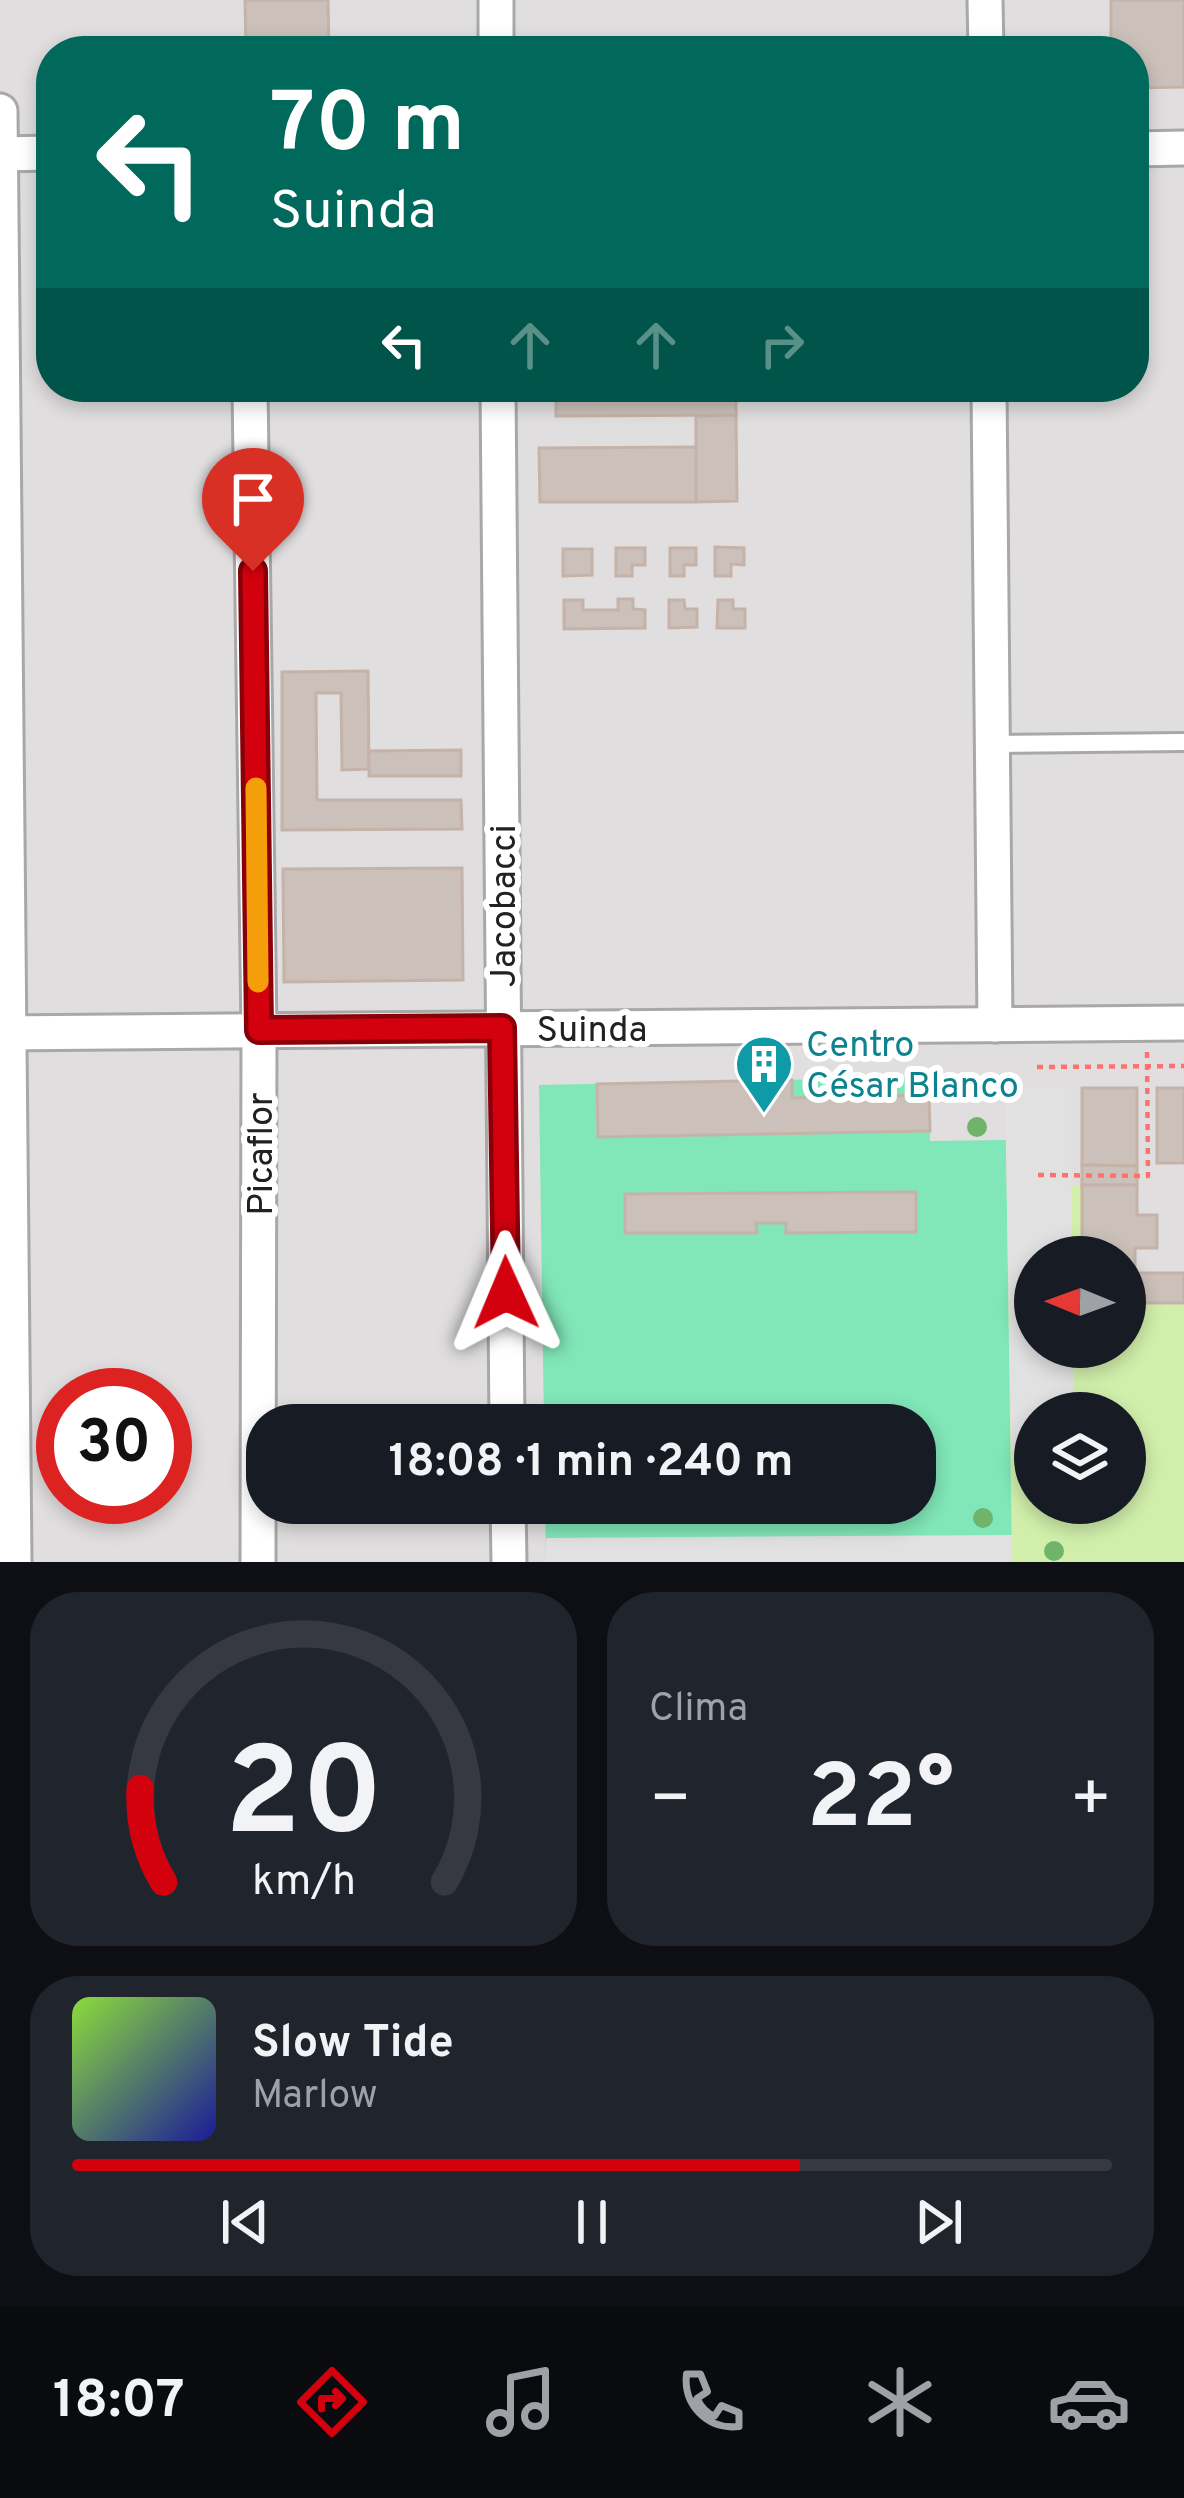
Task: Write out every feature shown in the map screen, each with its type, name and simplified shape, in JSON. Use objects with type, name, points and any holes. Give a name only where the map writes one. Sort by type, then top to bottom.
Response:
[{"type":"street","points":[[496,0],[496,36]]},
{"type":"street","points":[[986,0],[986,36]]},
{"type":"street","points":[[0,111],[4,1033],[14,1562]]},
{"type":"street","points":[[1149,148],[1184,148]]},
{"type":"street","points":[[0,154],[36,153]]},
{"type":"street","name":"Picaflor","points":[[250,402],[259,1030],[258,1562]]},
{"type":"street","name":"Jacobacci","points":[[498,402],[507,1404]]},
{"type":"street","points":[[989,402],[995,1025]]},
{"type":"street","name":"Suinda","points":[[4,1033],[1184,1023]]},
{"type":"street","points":[[508,1524],[509,1562]]},
{"type":"lane","points":[[993,744],[1184,742]]},
{"type":"path","points":[[1038,1175],[1148,1176],[1146,1024]]},
{"type":"path","points":[[1037,1067],[1184,1066]]},
{"type":"shaded area","points":[[0,0],[1184,0],[1184,1562],[0,1562]]},
{"type":"shaded area","points":[[1005,1088],[1071,1088],[1072,1236],[1014,1236],[1014,1368],[1073,1368],[1073,1392],[1014,1392],[1011,1452]]},
{"type":"shaded area","points":[[1012,1535],[1012,1562],[546,1562],[546,1538]]},
{"type":"green space","points":[[930,1077],[930,1141],[1006,1140],[1012,1562],[546,1562],[545,1524],[936,1524],[936,1404],[544,1404],[539,1085]]},
{"type":"green space","points":[[1082,1185],[1082,1236],[1014,1236],[1014,1368],[1146,1368],[1146,1303],[1184,1303],[1184,1562],[1012,1562],[1006,1186]]},
{"type":"building","points":[[245,0],[328,0],[329,36],[246,36]]},
{"type":"building","points":[[1111,0],[1184,0],[1184,87],[1149,88],[1149,36],[1111,36]]},
{"type":"building","points":[[556,402],[736,402],[736,415],[556,416]]},
{"type":"building","points":[[736,415],[737,501],[696,502],[696,416]]},
{"type":"building","points":[[696,447],[696,502],[540,502],[539,448]]},
{"type":"building","points":[[715,547],[744,548],[744,565],[731,564],[731,576],[715,576]]},
{"type":"building","points":[[616,548],[645,548],[645,565],[632,565],[632,576],[616,576]]},
{"type":"building","points":[[670,548],[696,548],[696,565],[684,565],[684,576],[670,576]]},
{"type":"building","points":[[563,549],[592,549],[592,575],[563,576]]},
{"type":"building","points":[[618,599],[633,599],[633,609],[645,610],[645,628],[564,629],[564,600],[583,600],[583,610],[618,610]]},
{"type":"building","points":[[669,600],[684,600],[685,609],[697,609],[697,627],[669,628]]},
{"type":"building","points":[[718,600],[733,600],[733,609],[745,609],[745,628],[717,628]]},
{"type":"building","points":[[368,671],[369,769],[342,770],[341,693],[316,693],[317,800],[461,800],[462,829],[282,830],[282,672]]},
{"type":"building","points":[[461,750],[461,776],[369,776],[369,751]]},
{"type":"building","points":[[462,868],[463,980],[284,982],[283,869]]},
{"type":"building","name":"Centro César Blanco","points":[[792,1080],[792,1098],[929,1095],[930,1131],[598,1137],[597,1084]]},
{"type":"building","points":[[1082,1088],[1137,1088],[1137,1166],[1082,1165]]},
{"type":"building","points":[[1157,1088],[1184,1088],[1184,1163],[1157,1163]]},
{"type":"building","points":[[1082,1165],[1137,1166],[1137,1185],[1082,1185]]},
{"type":"building","points":[[1082,1185],[1137,1185],[1137,1215],[1157,1215],[1157,1248],[1146,1248],[1146,1236],[1082,1236]]},
{"type":"building","points":[[916,1192],[916,1232],[786,1233],[786,1223],[756,1223],[757,1233],[625,1233],[625,1194]]},
{"type":"building","points":[[1146,1273],[1184,1273],[1184,1303],[1146,1303]]},
{"type":"slow traffic","points":[[256,788],[258,982]]},
{"type":"place","name":"Centro César Blanco","points":[[764,1115]]},
{"type":"route","points":[[253,571],[259,1030],[502,1028],[506,1293]]}]
